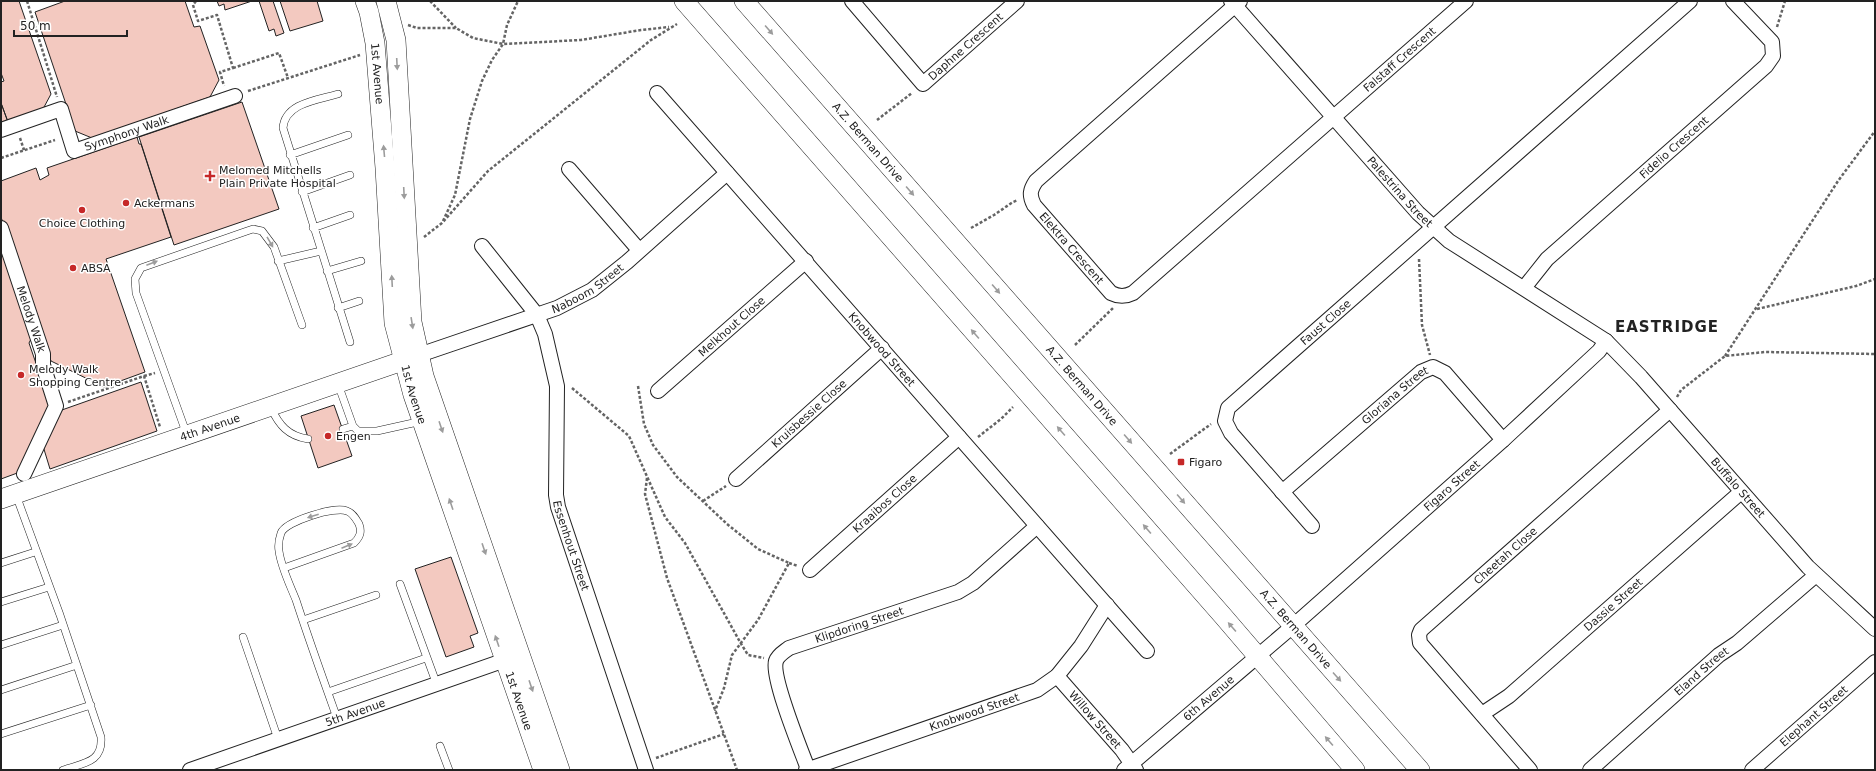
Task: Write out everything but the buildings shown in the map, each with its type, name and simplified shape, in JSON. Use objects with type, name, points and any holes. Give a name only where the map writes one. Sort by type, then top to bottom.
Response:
[{"type":"main road","points":[[684,1],[1258,657],[1355,770]]},
{"type":"main road","name":"A.Z. Berman Drive","points":[[744,1],[1420,770]]},
{"type":"main road","points":[[367,6],[388,2]]},
{"type":"main road","name":"1st Avenue","points":[[388,2],[396,40],[412,322],[411,358],[422,421],[512,658],[560,770]]},
{"type":"main road","name":"1st Avenue","points":[[367,6],[375,43],[385,168],[394,323],[428,390],[512,658],[542,770]]},
{"type":"main road","name":"4th Avenue","points":[[8,496],[411,358]]},
{"type":"street","name":"Daphne Crescent","points":[[852,1],[923,84],[1017,1]]},
{"type":"street","name":"Falstaff Crescent","points":[[1333,118],[1466,1]]},
{"type":"street","points":[[1433,227],[1690,1]]},
{"type":"street","points":[[1733,1],[1772,42]]},
{"type":"street","points":[[1030,197],[1031,188],[1036,181],[1236,2]]},
{"type":"street","name":"Palestrina Street","points":[[1236,2],[1333,118],[1418,213],[1433,227],[1449,241],[1606,341]]},
{"type":"street","name":"Fidelio Crescent","points":[[1524,288],[1547,259],[1766,66],[1773,56],[1772,42]]},
{"type":"street","name":"Knobwood Street","points":[[658,93],[1147,651]]},
{"type":"street","name":"Symphony Walk","points":[[61,109],[74,150],[231,97]]},
{"type":"street","points":[[1,130],[61,109]]},
{"type":"street","points":[[1118,296],[1126,296],[1133,293],[1333,118]]},
{"type":"street","points":[[569,169],[639,250]]},
{"type":"street","name":"Naboom Street","points":[[411,358],[557,308],[592,290],[727,173]]},
{"type":"street","name":"Elektra Crescent","points":[[1030,197],[1034,205],[1111,293],[1118,296]]},
{"type":"street","name":"Faust Close","points":[[1225,421],[1228,408],[1433,227]]},
{"type":"street","name":"Melody Walk","points":[[1,228],[44,354],[43,365],[56,406]]},
{"type":"street","name":"Essenhout Street","points":[[482,246],[537,314],[544,334],[557,386],[556,495],[558,507],[645,766]]},
{"type":"street","name":"Melkhout Close","points":[[658,391],[806,261]]},
{"type":"street","name":"Figaro Street","points":[[1293,626],[1503,440],[1599,351],[1606,341]]},
{"type":"street","name":"Buffalo Street","points":[[1606,341],[1641,377],[1816,576],[1875,629]]},
{"type":"street","name":"Kruisbessie Close","points":[[736,479],[882,348]]},
{"type":"street","name":"Gloriana Street","points":[[1282,492],[1421,372],[1433,367],[1446,373],[1503,440]]},
{"type":"street","points":[[24,474],[56,406]]},
{"type":"street","name":"Cheetah Close","points":[[1482,714],[1420,643],[1419,635],[1421,630],[1670,410]]},
{"type":"street","points":[[1225,421],[1230,433],[1312,526]]},
{"type":"street","name":"Kraaibos Close","points":[[810,570],[963,442]]},
{"type":"street","name":"Dassie Street","points":[[1482,714],[1509,696],[1741,492]]},
{"type":"street","name":"Klipdoring Street","points":[[807,770],[777,681],[775,665],[780,654],[789,648],[958,592],[973,583],[1037,526]]},
{"type":"street","name":"Eland Street","points":[[1590,770],[1719,655],[1737,643],[1816,576]]},
{"type":"street","name":"Knobwood Street","points":[[807,770],[1037,690],[1057,676],[1081,646],[1107,605]]},
{"type":"street","name":"6th Avenue","points":[[1131,768],[1293,626]]},
{"type":"street","name":"5th Avenue","points":[[190,770],[512,658]]},
{"type":"street","name":"Elephant Street","points":[[1752,770],[1875,662]]},
{"type":"street","name":"Willow Street","points":[[1057,676],[1122,750],[1131,768]]},
{"type":"street","points":[[1482,714],[1530,770]]},
{"type":"lane","points":[[338,94],[299,106],[286,115],[282,128],[350,342]]},
{"type":"lane","points":[[290,155],[348,135]]},
{"type":"lane","points":[[302,192],[350,175]]},
{"type":"lane","points":[[313,228],[350,215]]},
{"type":"lane","points":[[187,435],[140,306],[134,284],[137,272],[141,268],[247,231],[257,229],[265,234],[274,248],[302,325]]},
{"type":"lane","points":[[278,262],[321,251]]},
{"type":"lane","points":[[327,270],[361,260]]},
{"type":"lane","points":[[338,308],[359,301]]},
{"type":"lane","points":[[338,382],[353,426],[358,431],[368,432],[422,421]]},
{"type":"lane","points":[[270,406],[277,422],[285,430],[295,436],[308,439]]},
{"type":"lane","points":[[343,429],[353,426]]},
{"type":"lane","points":[[8,496],[35,552],[49,587],[101,737],[102,746],[100,754],[92,760],[63,770]]},
{"type":"lane","points":[[284,568],[354,543],[359,538],[361,533],[356,519],[346,510],[333,510],[291,523],[284,528],[279,541],[279,553],[284,568],[302,620],[337,718]]},
{"type":"lane","points":[[1,563],[35,552]]},
{"type":"lane","points":[[400,584],[437,685]]},
{"type":"lane","points":[[1,602],[49,587]]},
{"type":"lane","points":[[302,620],[376,594]]},
{"type":"lane","points":[[1,645],[63,625]]},
{"type":"lane","points":[[243,637],[278,739]]},
{"type":"lane","points":[[328,692],[426,658]]},
{"type":"lane","points":[[1,690],[77,665]]},
{"type":"lane","points":[[1,734],[91,705]]},
{"type":"lane","points":[[440,746],[449,770]]},
{"type":"path","points":[[27,1],[61,109]]},
{"type":"path","points":[[196,1],[193,4],[198,21],[217,15],[234,68]]},
{"type":"path","points":[[430,1],[456,28],[474,38],[503,44],[581,40],[669,27],[677,24]]},
{"type":"path","points":[[442,223],[455,195],[470,119],[482,81],[492,60],[503,44],[507,25],[518,1]]},
{"type":"path","points":[[1772,42],[1786,1]]},
{"type":"path","points":[[404,24],[417,28],[456,28]]},
{"type":"path","points":[[423,238],[442,223],[488,171],[606,75],[669,27]]},
{"type":"path","points":[[288,78],[279,53],[220,72],[231,97],[365,53]]},
{"type":"path","points":[[877,120],[923,84]]},
{"type":"path","points":[[1670,410],[1681,390],[1725,356],[1757,309],[1838,181],[1875,131]]},
{"type":"path","points":[[1,158],[69,135]]},
{"type":"path","points":[[971,228],[994,216],[1012,202],[1030,197]]},
{"type":"path","points":[[1420,238],[1422,325],[1433,367]]},
{"type":"path","points":[[1757,309],[1856,286],[1875,279]]},
{"type":"path","points":[[1074,345],[1112,311],[1118,296]]},
{"type":"path","points":[[1725,356],[1765,352],[1875,354]]},
{"type":"path","points":[[56,406],[144,376],[161,431]]},
{"type":"path","points":[[569,386],[600,410],[629,436],[665,517],[685,544],[748,655]]},
{"type":"path","points":[[638,386],[644,424],[653,445],[678,477],[727,524],[758,549],[790,563],[758,620],[740,642],[732,655],[724,688],[715,711]]},
{"type":"path","points":[[963,442],[1001,419],[1013,407]]},
{"type":"path","points":[[1170,454],[1211,424],[1225,421]]},
{"type":"path","points":[[647,476],[645,494],[665,571],[737,770]]},
{"type":"path","points":[[703,501],[736,479]]},
{"type":"path","points":[[645,766],[724,734]]},
{"type":"place","name":"Melomed Mitchells Plain Private Hospital","points":[[210,176]]},
{"type":"place","name":"Ackermans","points":[[126,203]]},
{"type":"place","name":"Choice Clothing","points":[[82,210]]},
{"type":"place","name":"ABSA","points":[[73,268]]},
{"type":"place","name":"Melody Walk Shopping Centre","points":[[21,375]]},
{"type":"place","name":"Engen","points":[[328,436]]},
{"type":"place","name":"Figaro","points":[[1181,462]]},
{"type":"district","name":"EASTRIDGE","points":[[1667,327]]}]
